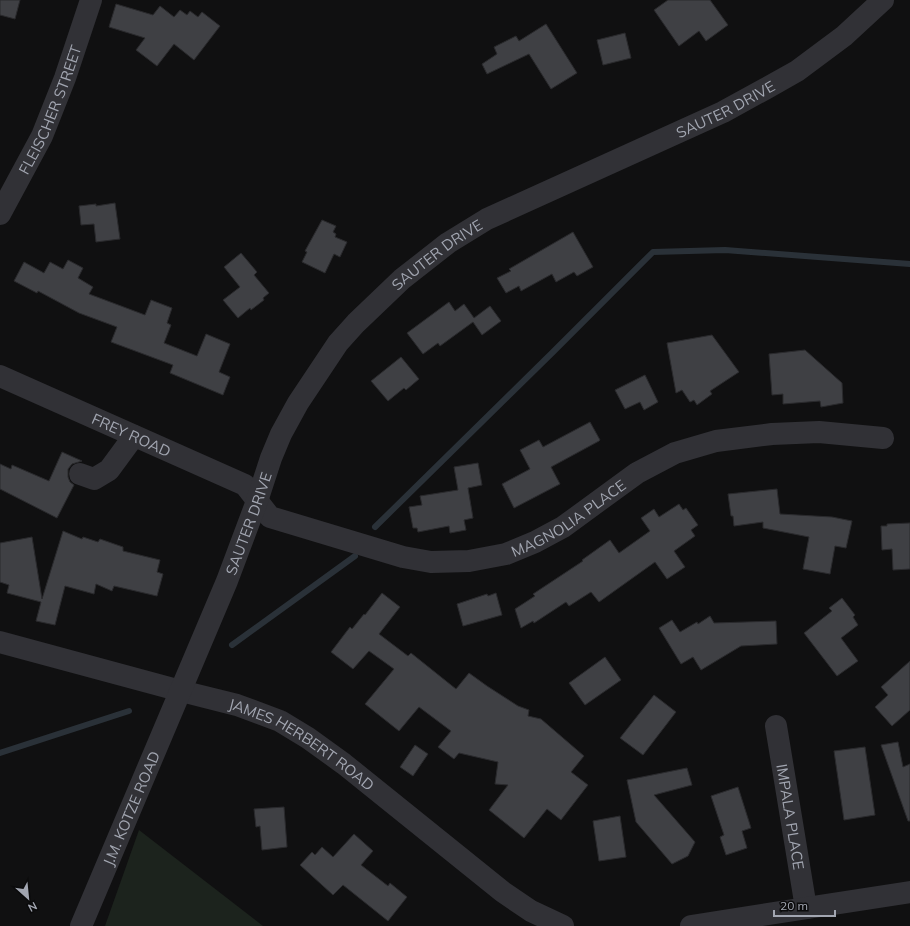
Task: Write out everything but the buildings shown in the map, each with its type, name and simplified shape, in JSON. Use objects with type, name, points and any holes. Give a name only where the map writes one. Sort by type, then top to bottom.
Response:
[{"type":"street","name":"FLEISCHER STREET","points":[[0,214],[42,136],[66,78],[91,0]]},
{"type":"street","name":"SAUTER DRIVE","points":[[182,691],[227,581],[281,434],[298,402],[315,376],[338,343],[356,323],[402,279],[448,243],[486,219],[723,112],[765,89],[797,70],[844,36],[883,0]]},
{"type":"street","name":"FREY ROAD","points":[[0,376],[245,485],[257,501]]},
{"type":"street","name":"MAGNOLIA PLACE","points":[[257,501],[270,516],[403,557],[431,562],[469,561],[506,554],[535,542],[563,527],[638,473],[674,453],[716,441],[772,434],[819,432],[883,438]]},
{"type":"street","points":[[80,474],[94,479],[109,470],[134,436]]},
{"type":"street","name":"JAMES HERBERT ROAD","points":[[0,642],[237,705],[280,721],[308,738],[344,764],[503,892],[532,912],[563,926]]},
{"type":"street","name":"J.M. KOTZE ROAD","points":[[81,926],[182,691]]},
{"type":"street","name":"IMPALA PLACE","points":[[776,726],[806,908]]},
{"type":"street","points":[[691,926],[910,892]]},
{"type":"shaded area","points":[[139,830],[263,926],[105,926]]},
{"type":"waterway","points":[[375,527],[653,252],[725,250],[910,264]]},
{"type":"waterway","points":[[232,645],[355,556]]},
{"type":"waterway","points":[[0,753],[129,711]]}]
